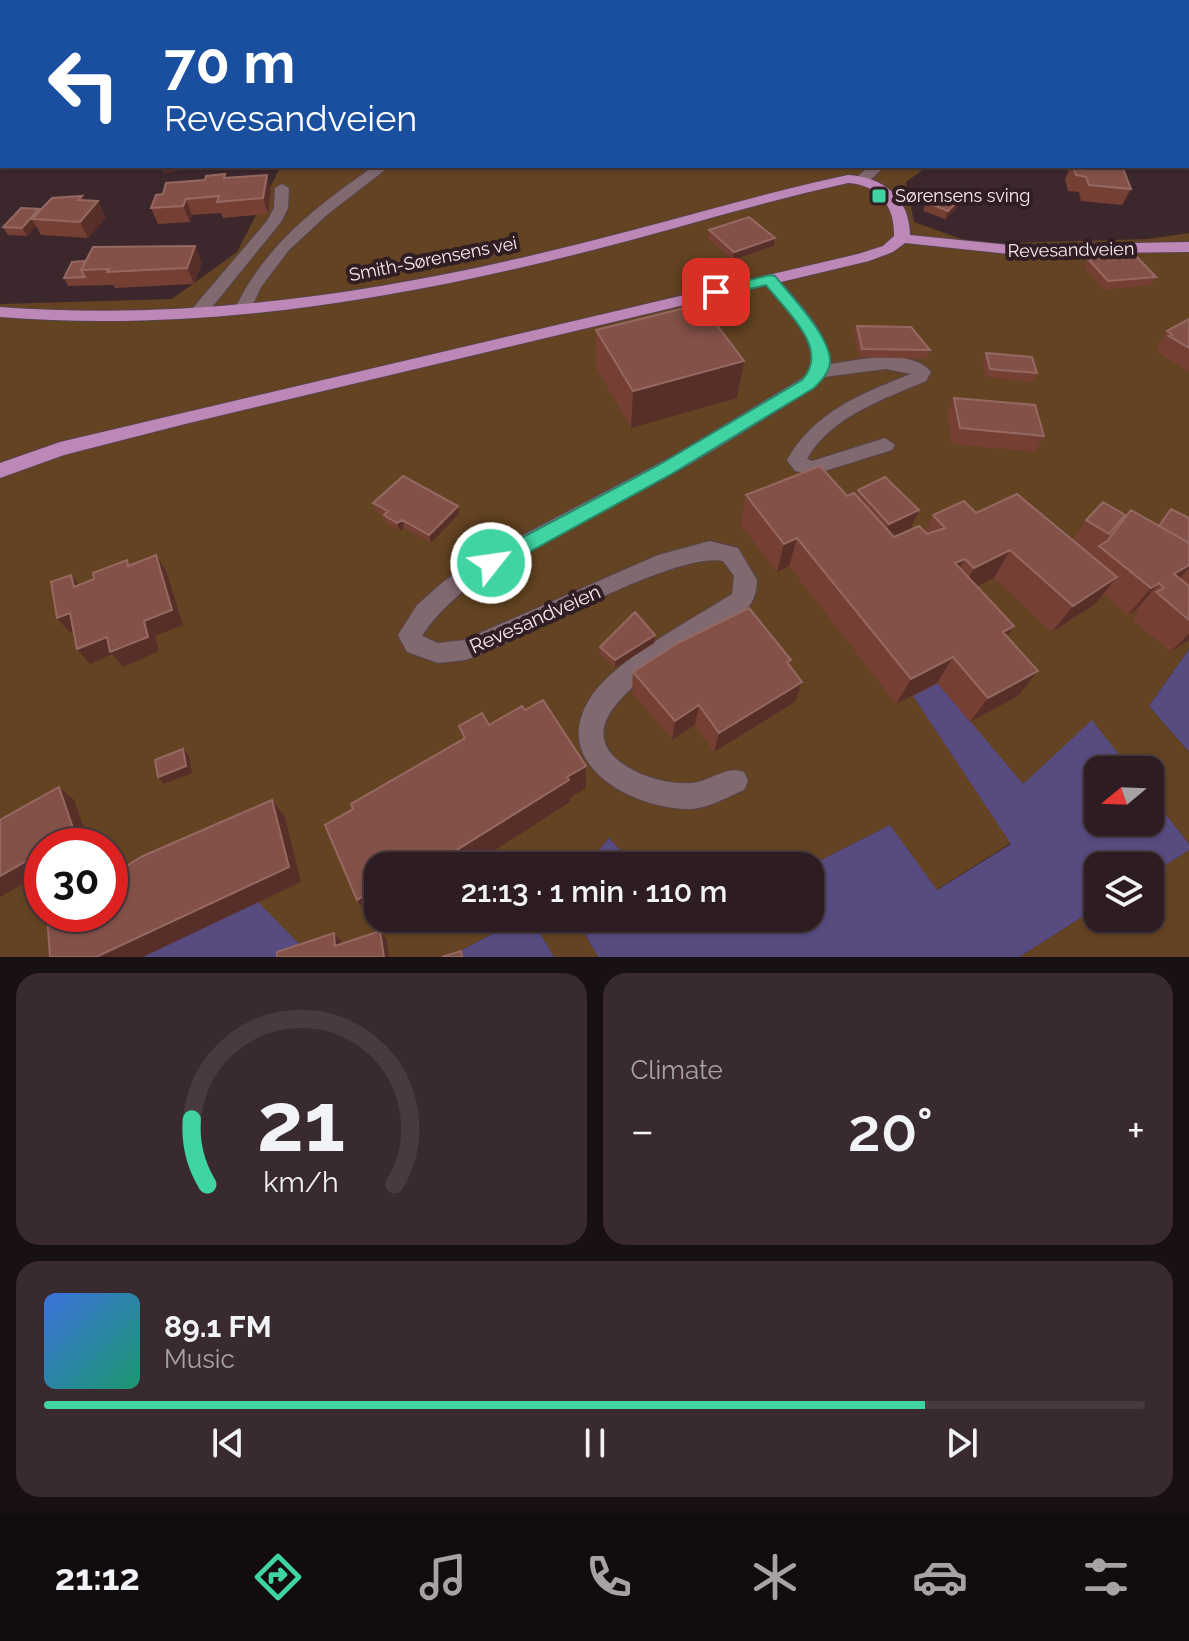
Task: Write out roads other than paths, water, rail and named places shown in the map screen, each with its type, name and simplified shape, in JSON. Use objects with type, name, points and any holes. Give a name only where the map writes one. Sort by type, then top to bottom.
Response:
[{"type":"main road","name":"Smith-Sørensens vei","points":[[0,312],[97,317],[198,313],[318,301],[504,266],[827,183],[863,179]]},
{"type":"main road","points":[[0,471],[60,449],[185,417],[863,258],[888,249],[902,238],[899,211],[878,184],[863,179]]},
{"type":"main road","name":"Revesandveien","points":[[902,238],[969,249],[1006,251],[1189,247]]},
{"type":"street","points":[[243,309],[259,275],[308,224],[380,168]]},
{"type":"street","points":[[863,179],[876,168]]},
{"type":"street","points":[[198,313],[274,222],[281,208],[282,188]]},
{"type":"street","points":[[770,279],[816,340],[822,361],[820,372],[889,364],[914,366],[922,372],[920,377],[875,396],[817,431],[801,447],[797,460],[802,466],[812,468],[885,445]]},
{"type":"street","name":"Revesandveien","points":[[735,781],[692,796],[656,792],[617,776],[598,759],[590,737],[598,707],[616,687],[741,600],[748,586],[746,575],[730,554],[710,550],[658,564],[466,650],[438,653],[415,645],[410,635],[416,621],[449,589],[512,551],[664,470],[808,384],[820,372]]},
{"type":"place","name":"Sørensens sving","points":[[879,196]]}]
